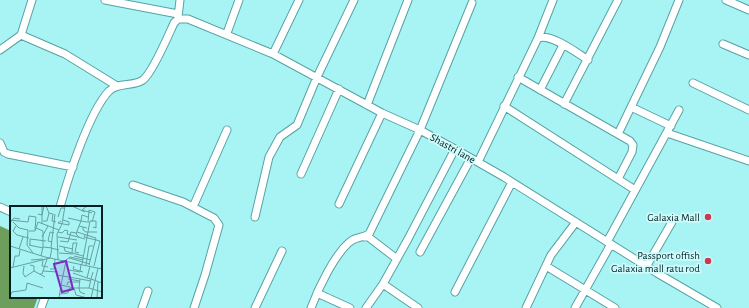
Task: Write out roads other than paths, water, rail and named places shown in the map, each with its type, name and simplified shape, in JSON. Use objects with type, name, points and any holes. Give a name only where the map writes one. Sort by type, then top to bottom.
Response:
[{"type":"street","points":[[0,50],[21,35],[32,0]]},
{"type":"street","name":"Shastri lane","points":[[106,0],[177,18],[188,18],[227,33],[273,54],[382,113],[420,130],[478,162],[646,267],[717,308]]},
{"type":"street","points":[[60,206],[73,166],[99,106],[107,93],[117,86],[137,83],[146,76],[177,18],[180,0]]},
{"type":"street","points":[[227,33],[239,0]]},
{"type":"street","points":[[273,54],[299,0]]},
{"type":"street","points":[[255,218],[269,157],[280,137],[297,125],[317,77],[354,0]]},
{"type":"street","points":[[367,105],[408,0]]},
{"type":"street","points":[[478,162],[538,38],[553,0]]},
{"type":"street","points":[[564,104],[618,0]]},
{"type":"street","points":[[618,134],[679,0]]},
{"type":"street","points":[[726,0],[749,10]]},
{"type":"street","points":[[364,237],[369,234],[420,130],[472,3]]},
{"type":"street","points":[[21,35],[65,54],[117,86]]},
{"type":"street","points":[[538,38],[547,37],[588,60]]},
{"type":"street","points":[[724,44],[749,55]]},
{"type":"street","points":[[540,90],[563,45]]},
{"type":"street","points":[[518,77],[630,141],[633,149],[618,179]]},
{"type":"street","points":[[693,83],[749,110]]},
{"type":"street","points":[[300,174],[339,89]]},
{"type":"street","points":[[504,106],[635,190]]},
{"type":"street","points":[[631,107],[671,126]]},
{"type":"street","points":[[575,308],[635,190],[679,110]]},
{"type":"street","points":[[339,204],[382,113]]},
{"type":"street","points":[[193,207],[227,130]]},
{"type":"street","points":[[667,133],[749,161]]},
{"type":"street","points":[[0,143],[4,152],[8,154],[73,166]]},
{"type":"street","points":[[366,308],[383,284],[397,259],[455,149]]},
{"type":"street","points":[[420,252],[471,158]]},
{"type":"street","points":[[456,292],[512,182]]},
{"type":"street","points":[[133,185],[193,207],[214,218],[219,226],[194,308]]},
{"type":"street","points":[[0,207],[10,212]]},
{"type":"street","points":[[526,308],[558,243],[576,222]]},
{"type":"street","points":[[646,267],[672,222]]},
{"type":"street","points":[[311,308],[317,293],[331,268],[346,247],[356,238],[367,236],[397,259]]},
{"type":"street","points":[[255,308],[282,251]]},
{"type":"street","points":[[546,266],[615,308]]},
{"type":"street","points":[[383,284],[418,308]]},
{"type":"street","points":[[142,308],[148,291]]},
{"type":"street","points":[[317,293],[350,308]]},
{"type":"street","points":[[41,308],[45,298]]},
{"type":"place","name":"Galaxia Mall","points":[[708,217]]},
{"type":"place","name":"Passport offish Galaxia mall ratu rod","points":[[708,261]]}]
